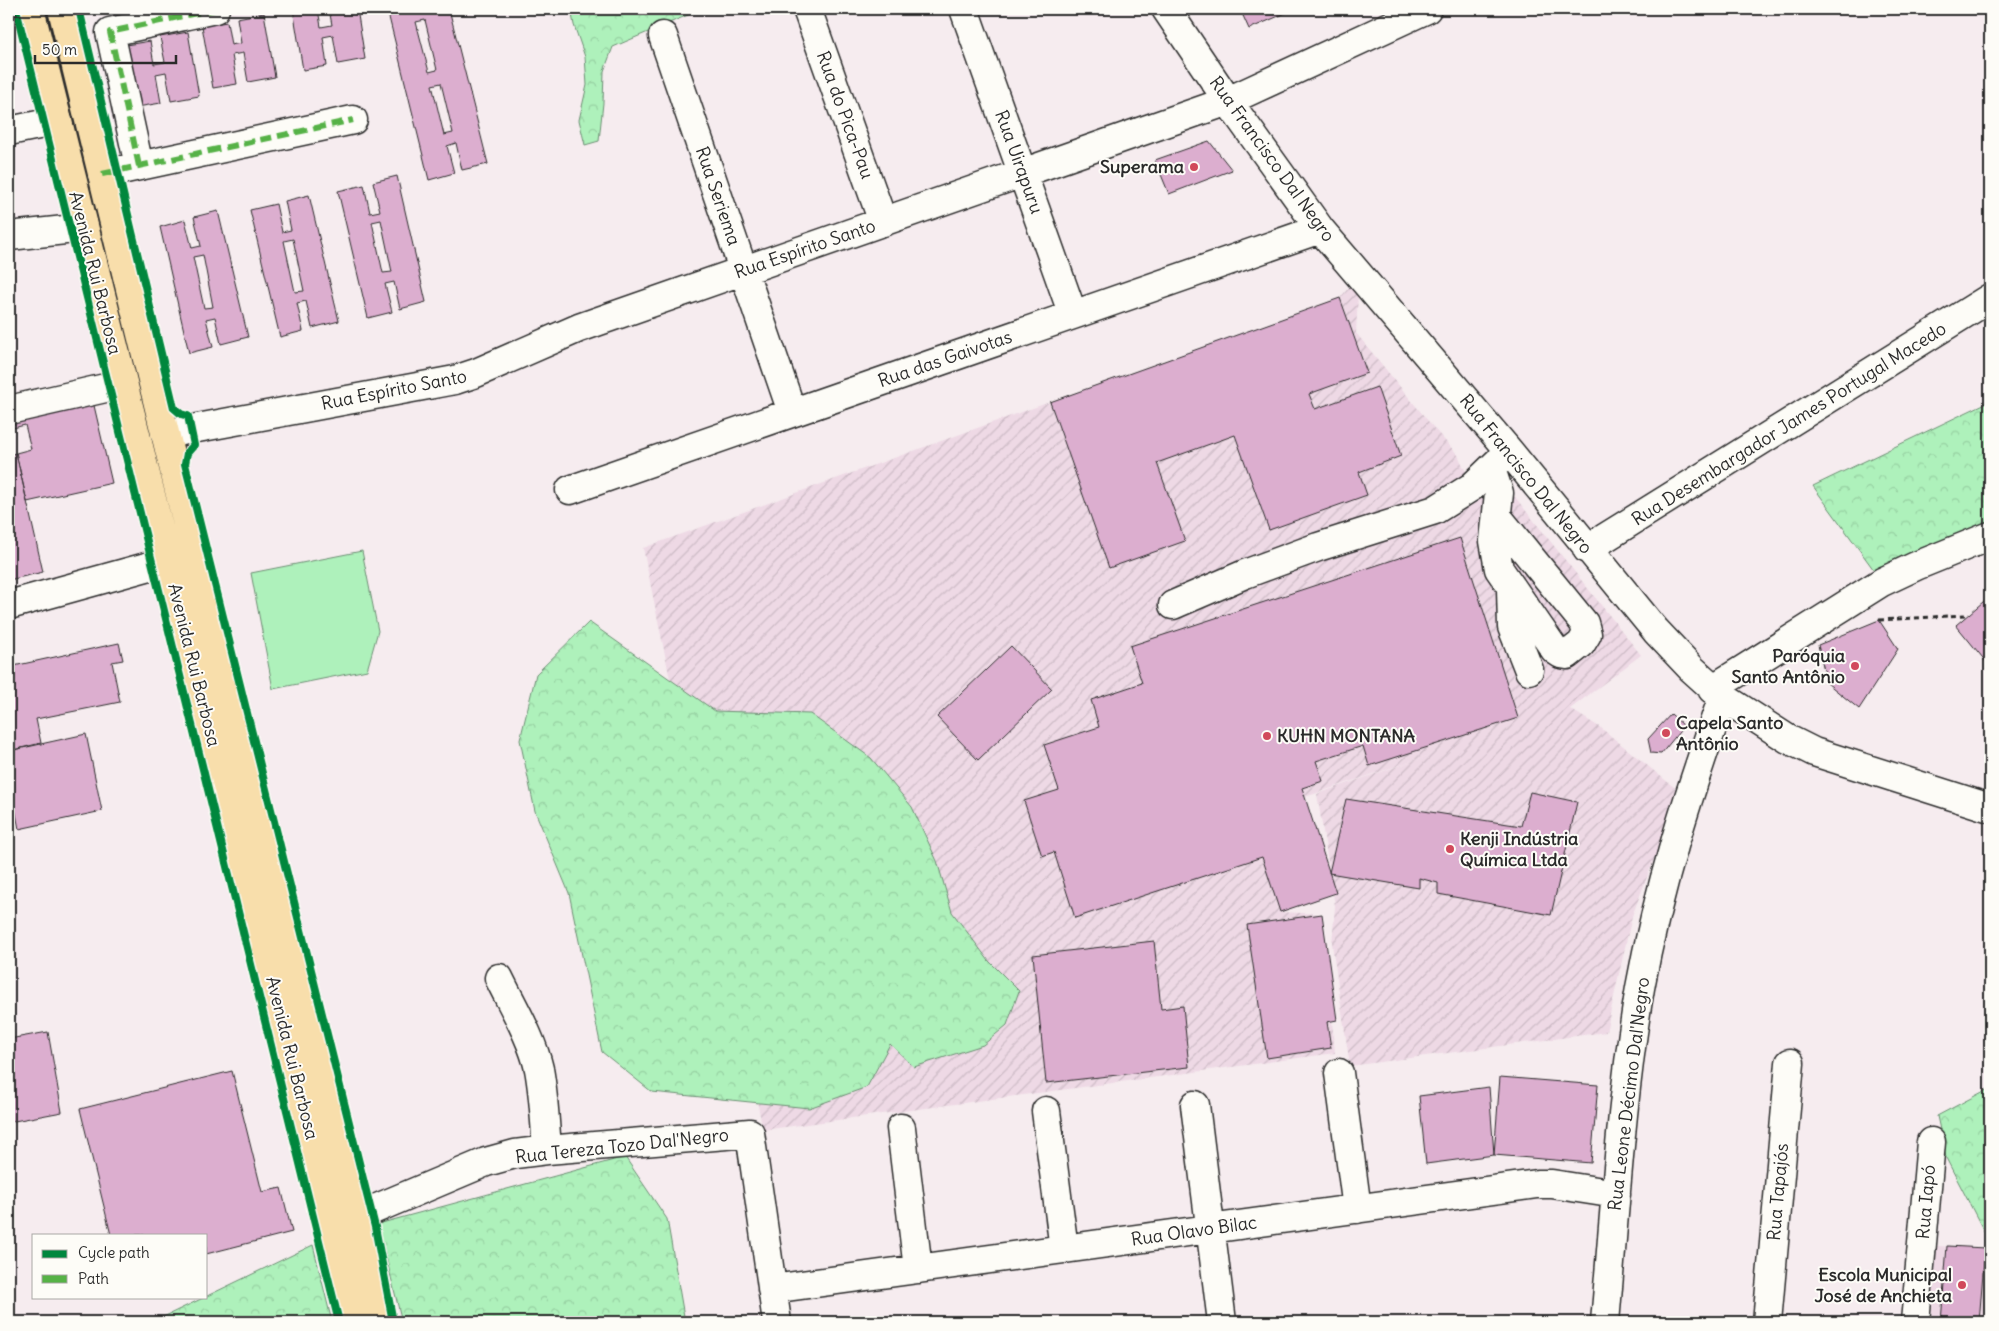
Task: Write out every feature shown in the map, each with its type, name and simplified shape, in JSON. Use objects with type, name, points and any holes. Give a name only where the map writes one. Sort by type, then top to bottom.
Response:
[{"type":"main road","name":"Avenida Rui Barbosa","points":[[30,9],[357,1322]]},
{"type":"main road","name":"Avenida Rui Barbosa","points":[[62,9],[381,1322]]},
{"type":"street","points":[[139,166],[110,32],[215,9]]},
{"type":"street","name":"Rua do Pica-Pau","points":[[808,9],[883,222]]},
{"type":"street","name":"Rua Uirapuru","points":[[964,9],[1073,315]]},
{"type":"street","name":"Rua Francisco Dal Negro","points":[[1166,9],[1228,101],[1320,229],[1500,460],[1587,549],[1656,631],[1718,693],[1788,740],[1814,752],[1988,804]]},
{"type":"street","name":"Rua Espírito Santo","points":[[165,434],[455,380],[476,373],[579,328],[1228,101],[1427,9]]},
{"type":"street","name":"Rua Seriema","points":[[663,36],[792,412]]},
{"type":"street","points":[[102,174],[353,120]]},
{"type":"street","points":[[9,131],[58,121]]},
{"type":"street","points":[[9,236],[84,228]]},
{"type":"street","name":"Rua das Gaivotas","points":[[570,490],[1320,229]]},
{"type":"street","name":"Rua Desembargador James Portugal Macedo","points":[[1587,549],[1990,298]]},
{"type":"street","points":[[9,410],[123,384]]},
{"type":"street","points":[[1497,516],[1584,623],[1587,634],[1582,644],[1567,655],[1555,650],[1499,570],[1494,541],[1500,460]]},
{"type":"street","points":[[1174,605],[1245,574],[1318,547],[1435,510],[1472,486],[1500,460]]},
{"type":"street","points":[[1718,693],[1882,582],[1990,536]]},
{"type":"street","points":[[9,605],[168,561]]},
{"type":"street","points":[[1511,588],[1512,627],[1529,670]]},
{"type":"street","name":"Rua Leone Décimo Dal'Negro","points":[[1605,1322],[1633,1032],[1657,906],[1718,693]]},
{"type":"street","points":[[499,978],[528,1037],[538,1068],[543,1096],[547,1150]]},
{"type":"street","name":"Rua Tapajós","points":[[1767,1322],[1790,1063]]},
{"type":"street","points":[[1339,1073],[1358,1209]]},
{"type":"street","points":[[1195,1104],[1222,1322]]},
{"type":"street","points":[[1046,1111],[1064,1249]]},
{"type":"street","points":[[901,1128],[918,1269]]},
{"type":"street","name":"Rua Tereza Tozo Dal'Negro","points":[[356,1217],[486,1162],[515,1154],[750,1133],[772,1289]]},
{"type":"street","name":"Rua Iapó","points":[[1915,1322],[1931,1142]]},
{"type":"street","name":"Rua Olavo Bilac","points":[[772,1289],[1537,1184],[1552,1184],[1616,1194]]},
{"type":"street","points":[[772,1289],[777,1322]]},
{"type":"path","points":[[1879,620],[1966,615]]},
{"type":"shaded area","points":[[1359,275],[1356,333],[1458,455],[1477,496],[1503,482],[1641,655],[1570,709],[1601,728],[1680,792],[1632,916],[1606,1032],[1350,1066],[1332,944],[1335,906],[1333,893],[1281,912],[1322,914],[1335,1053],[763,1130],[643,548],[1340,298]],"holes":[[[1436,753],[1317,794],[1332,886],[1305,797]]]},
{"type":"shaded area","name":"Escola Municipal José de Anchieta","points":[[1937,1246],[1990,1249],[1990,1322],[1931,1322]]},
{"type":"green space","points":[[40,9],[50,9],[97,211],[90,214]]},
{"type":"green space","points":[[571,9],[707,9],[695,12],[613,47],[604,71],[599,141],[585,145],[579,120],[587,85],[585,57],[574,25]]},
{"type":"green space","points":[[98,217],[163,475],[161,477],[154,478],[91,219]]},
{"type":"green space","points":[[1990,401],[1990,525],[1879,577],[1813,486]]},
{"type":"green space","points":[[362,551],[378,631],[367,670],[273,689],[251,573]]},
{"type":"green space","points":[[589,622],[715,711],[810,714],[871,758],[912,807],[937,861],[952,912],[989,961],[1019,991],[1007,1025],[983,1045],[914,1067],[890,1044],[867,1087],[809,1108],[652,1092],[602,1052],[569,893],[535,811],[520,740],[536,674]]},
{"type":"green space","points":[[1990,1088],[1990,1243],[1946,1158],[1937,1116]]},
{"type":"green space","points":[[625,1157],[667,1219],[685,1322],[402,1322],[378,1224]]},
{"type":"green space","points":[[313,1245],[332,1322],[153,1322],[203,1298],[208,1298],[208,1296]]},
{"type":"building","points":[[293,9],[318,9],[321,27],[332,25],[329,9],[357,9],[365,59],[338,64],[333,35],[323,37],[327,66],[303,70]]},
{"type":"building","points":[[387,9],[412,9],[413,11],[449,9],[488,164],[462,170],[456,143],[447,146],[454,173],[429,180]],"holes":[[[425,20],[437,70],[429,72],[416,22]],[[441,83],[453,133],[444,135],[432,85]]]},
{"type":"building","points":[[1240,9],[1295,9],[1249,29]]},
{"type":"building","points":[[264,13],[275,77],[248,82],[243,53],[232,55],[237,84],[213,88],[202,26],[227,22],[231,45],[241,43],[237,18]]},
{"type":"building","points":[[188,32],[199,96],[171,101],[166,72],[156,74],[161,103],[137,107],[126,45],[150,41],[154,64],[165,62],[160,37]]},
{"type":"building","name":"Superama","points":[[1209,141],[1232,170],[1169,194],[1155,160]]},
{"type":"building","points":[[397,176],[426,302],[400,309],[394,282],[385,284],[392,312],[368,318],[338,191],[364,185],[370,213],[380,211],[373,182]],"holes":[[[381,220],[392,272],[383,273],[372,222]]]},
{"type":"building","points":[[309,195],[339,321],[312,328],[306,301],[297,303],[303,331],[280,337],[250,210],[276,204],[282,232],[291,230],[285,201]],"holes":[[[293,239],[304,291],[295,292],[284,241]]]},
{"type":"building","points":[[218,211],[248,337],[221,344],[215,317],[206,319],[213,347],[189,353],[160,227],[185,220],[192,248],[201,246],[194,217]],"holes":[[[203,255],[213,307],[204,308],[193,257]]]},
{"type":"building","points":[[1340,298],[1367,373],[1309,394],[1315,409],[1377,387],[1401,456],[1359,472],[1367,495],[1269,530],[1235,435],[1157,463],[1185,541],[1109,568],[1050,402]]},
{"type":"building","points":[[92,397],[112,483],[27,502],[16,453],[31,449],[25,425],[9,429],[9,416]]},
{"type":"building","points":[[16,453],[43,572],[9,580],[9,455]]},
{"type":"building","name":"KUHN MONTANA","points":[[1460,538],[1518,718],[1369,766],[1363,746],[1316,761],[1323,781],[1302,788],[1336,893],[1280,912],[1262,857],[1075,918],[1054,852],[1042,856],[1024,801],[1059,790],[1044,745],[1099,727],[1091,700],[1142,683],[1130,646]]},
{"type":"building","points":[[1990,596],[1990,660],[1987,663],[1956,625]]},
{"type":"building","name":"Paróquia Santo Antônio","points":[[1879,620],[1898,649],[1859,709],[1827,683],[1818,645]]},
{"type":"building","points":[[119,643],[123,660],[112,662],[120,702],[36,719],[41,743],[9,751],[9,667]]},
{"type":"building","points":[[1011,646],[1052,689],[978,760],[937,717]]},
{"type":"building","name":"Capela Santo Antônio","points":[[1671,714],[1684,726],[1661,754],[1651,753],[1648,739]]},
{"type":"building","points":[[86,734],[102,811],[19,829],[9,778],[9,751]]},
{"type":"building","name":"Kenji Indústria Química Ltda","points":[[1530,792],[1577,802],[1551,915],[1438,894],[1438,883],[1419,878],[1419,888],[1329,873],[1346,799],[1521,826]]},
{"type":"building","points":[[1322,914],[1337,1020],[1327,1022],[1331,1048],[1267,1058],[1247,925]]},
{"type":"building","points":[[1154,941],[1161,1009],[1183,1006],[1189,1067],[1046,1083],[1033,955]]},
{"type":"building","points":[[48,1032],[62,1112],[9,1122],[9,1039]]},
{"type":"building","points":[[232,1071],[262,1192],[281,1188],[292,1232],[208,1253],[208,1234],[111,1234],[80,1109]]},
{"type":"building","points":[[1500,1077],[1598,1085],[1591,1163],[1494,1155]]},
{"type":"building","points":[[1489,1087],[1494,1155],[1426,1164],[1419,1096]]},
{"type":"building","name":"Escola Municipal José de Anchieta","points":[[1947,1246],[1985,1248],[1979,1322],[1941,1322]]},
{"type":"marked path","points":[[139,166],[110,32],[215,9]]},
{"type":"marked path","points":[[102,174],[353,120]]},
{"type":"cycle path","points":[[16,9],[339,1322]]},
{"type":"cycle path","points":[[79,9],[174,408],[181,414],[188,416],[194,445],[187,453],[185,464],[375,1227],[393,1322]]},
{"type":"place","name":"Superama","points":[[1194,167]]},
{"type":"place","name":"Paróquia Santo Antônio","points":[[1855,666]]},
{"type":"place","name":"Capela Santo Antônio","points":[[1666,733]]},
{"type":"place","name":"KUHN MONTANA","points":[[1267,736]]},
{"type":"place","name":"Kenji Indústria Química Ltda","points":[[1450,849]]},
{"type":"place","name":"Escola Municipal José de Anchieta","points":[[1962,1285]]}]
